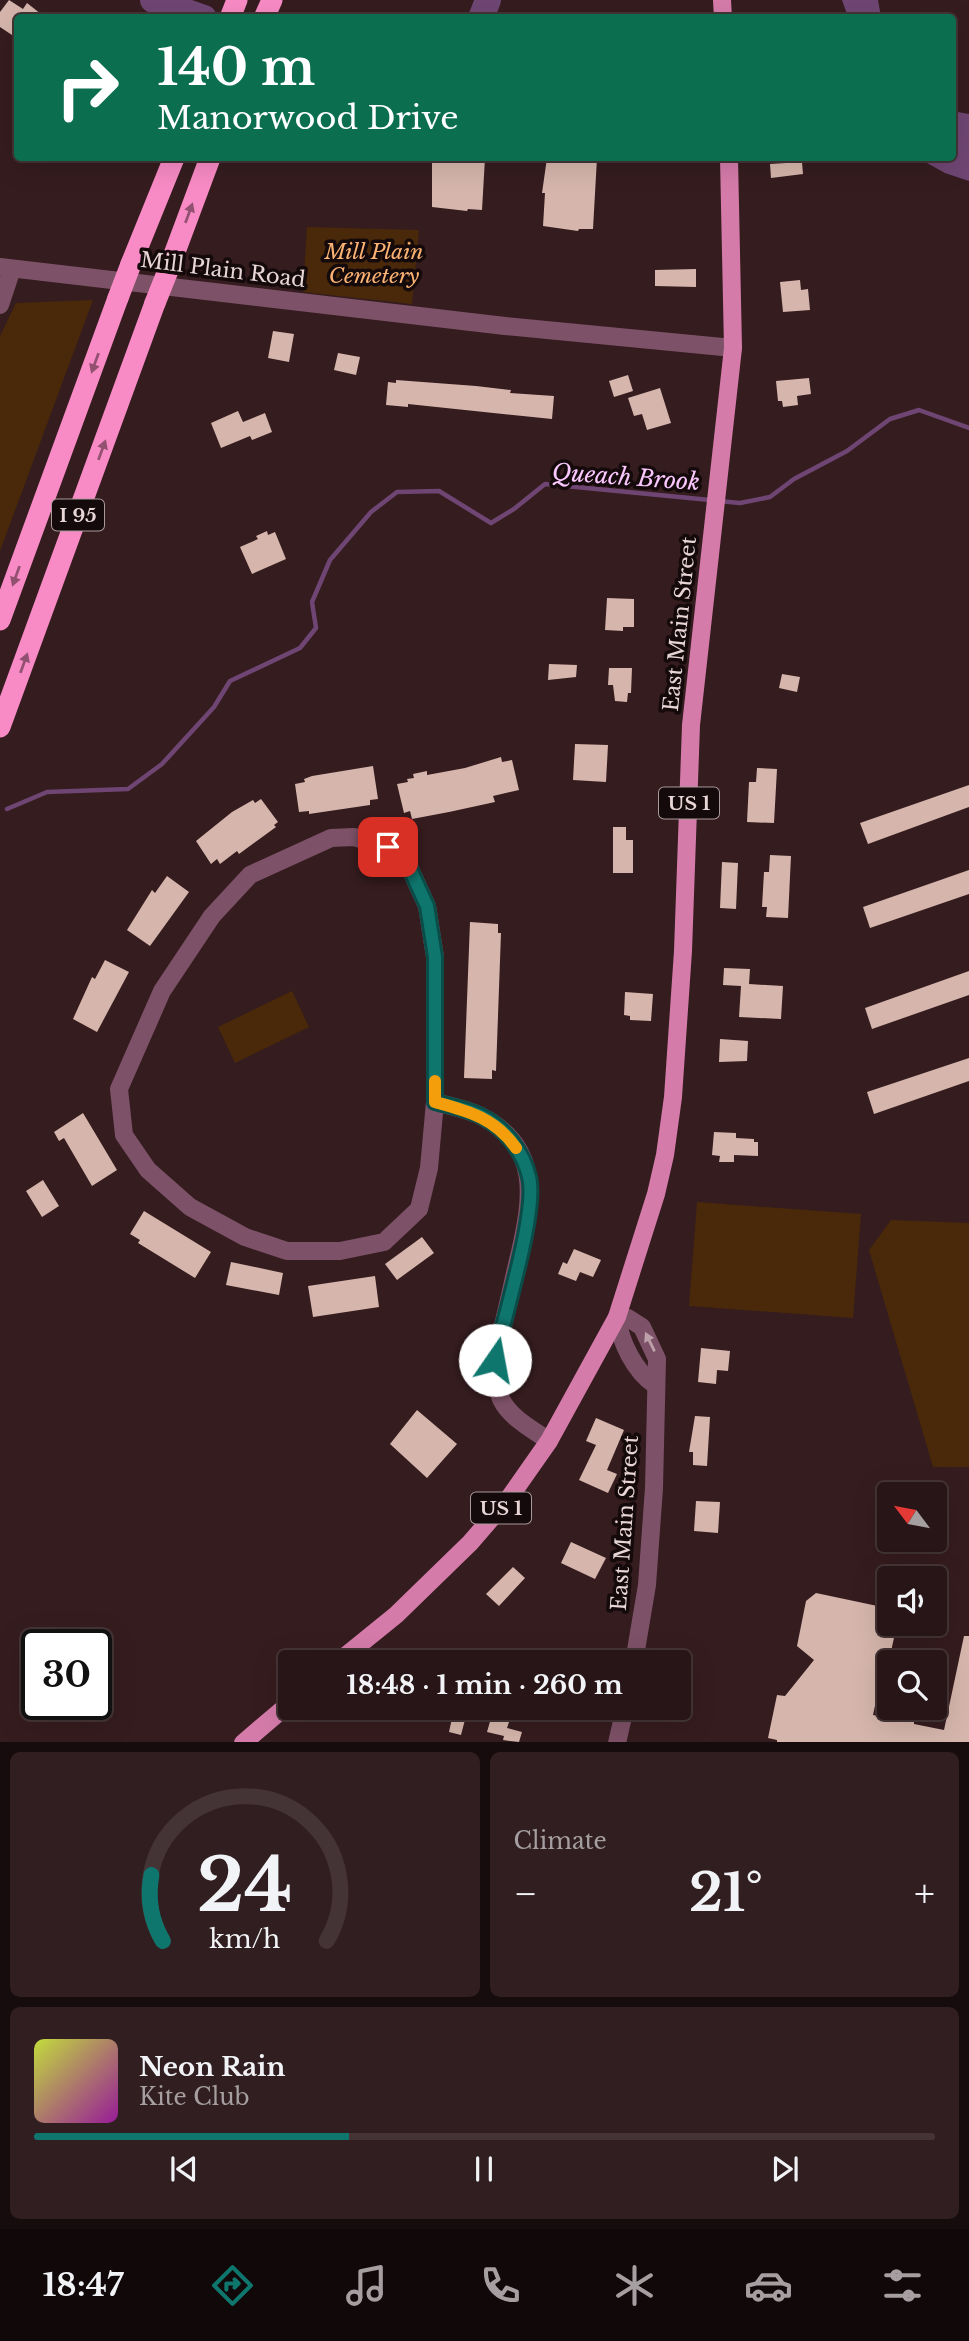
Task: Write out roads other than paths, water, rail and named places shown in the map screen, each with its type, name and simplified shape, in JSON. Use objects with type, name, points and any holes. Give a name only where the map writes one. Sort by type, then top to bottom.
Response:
[{"type":"highway","name":"I 95","points":[[0,620],[131,264],[173,161]]},
{"type":"highway","name":"I 95","points":[[0,727],[209,161]]},
{"type":"main road","name":"East Main Street","points":[[617,1317],[656,1194],[665,1155],[673,1097],[683,951],[691,725],[733,348],[729,161]]},
{"type":"main road","name":"US 1","points":[[353,1650],[396,1615],[470,1543],[509,1498],[549,1441],[617,1317]]},
{"type":"main road","points":[[243,1742],[278,1713]]},
{"type":"street","name":"Mill Plain Road","points":[[6,268],[505,326],[733,348]]},
{"type":"street","points":[[0,305],[6,268]]},
{"type":"street","points":[[354,837],[388,847],[405,858],[427,906],[435,957],[435,1102],[429,1168],[419,1209],[384,1242],[340,1251],[287,1251],[245,1237],[190,1207],[148,1170],[124,1135],[119,1089],[162,990],[212,916],[250,875],[331,838],[354,837]]},
{"type":"street","points":[[435,1102],[480,1115],[503,1132],[518,1150],[529,1178],[529,1209],[499,1343],[495,1373],[501,1400],[508,1410],[549,1441]]},
{"type":"street","points":[[617,1317],[622,1339],[640,1371],[655,1385]]},
{"type":"street","name":"East Main Street","points":[[617,1317],[635,1322],[650,1340],[657,1359],[654,1488],[647,1585],[636,1650]]},
{"type":"street","points":[[617,1742],[622,1720]]},
{"type":"waterway","points":[[153,0],[193,14]]},
{"type":"waterway","points":[[483,14],[488,0]]},
{"type":"waterway","name":"Queach Brook","points":[[719,501],[740,503],[770,497],[794,479],[847,451],[890,419],[919,410],[969,428]]},
{"type":"waterway","name":"Queach Brook","points":[[7,809],[47,792],[128,789],[162,764],[214,707],[230,681],[300,648],[316,628],[312,602],[330,560],[371,512],[397,492],[439,491],[491,523],[514,509],[545,484],[710,500]]},
{"type":"park label","name":"Mill Plain Cemetery","points":[[374,264]]}]
